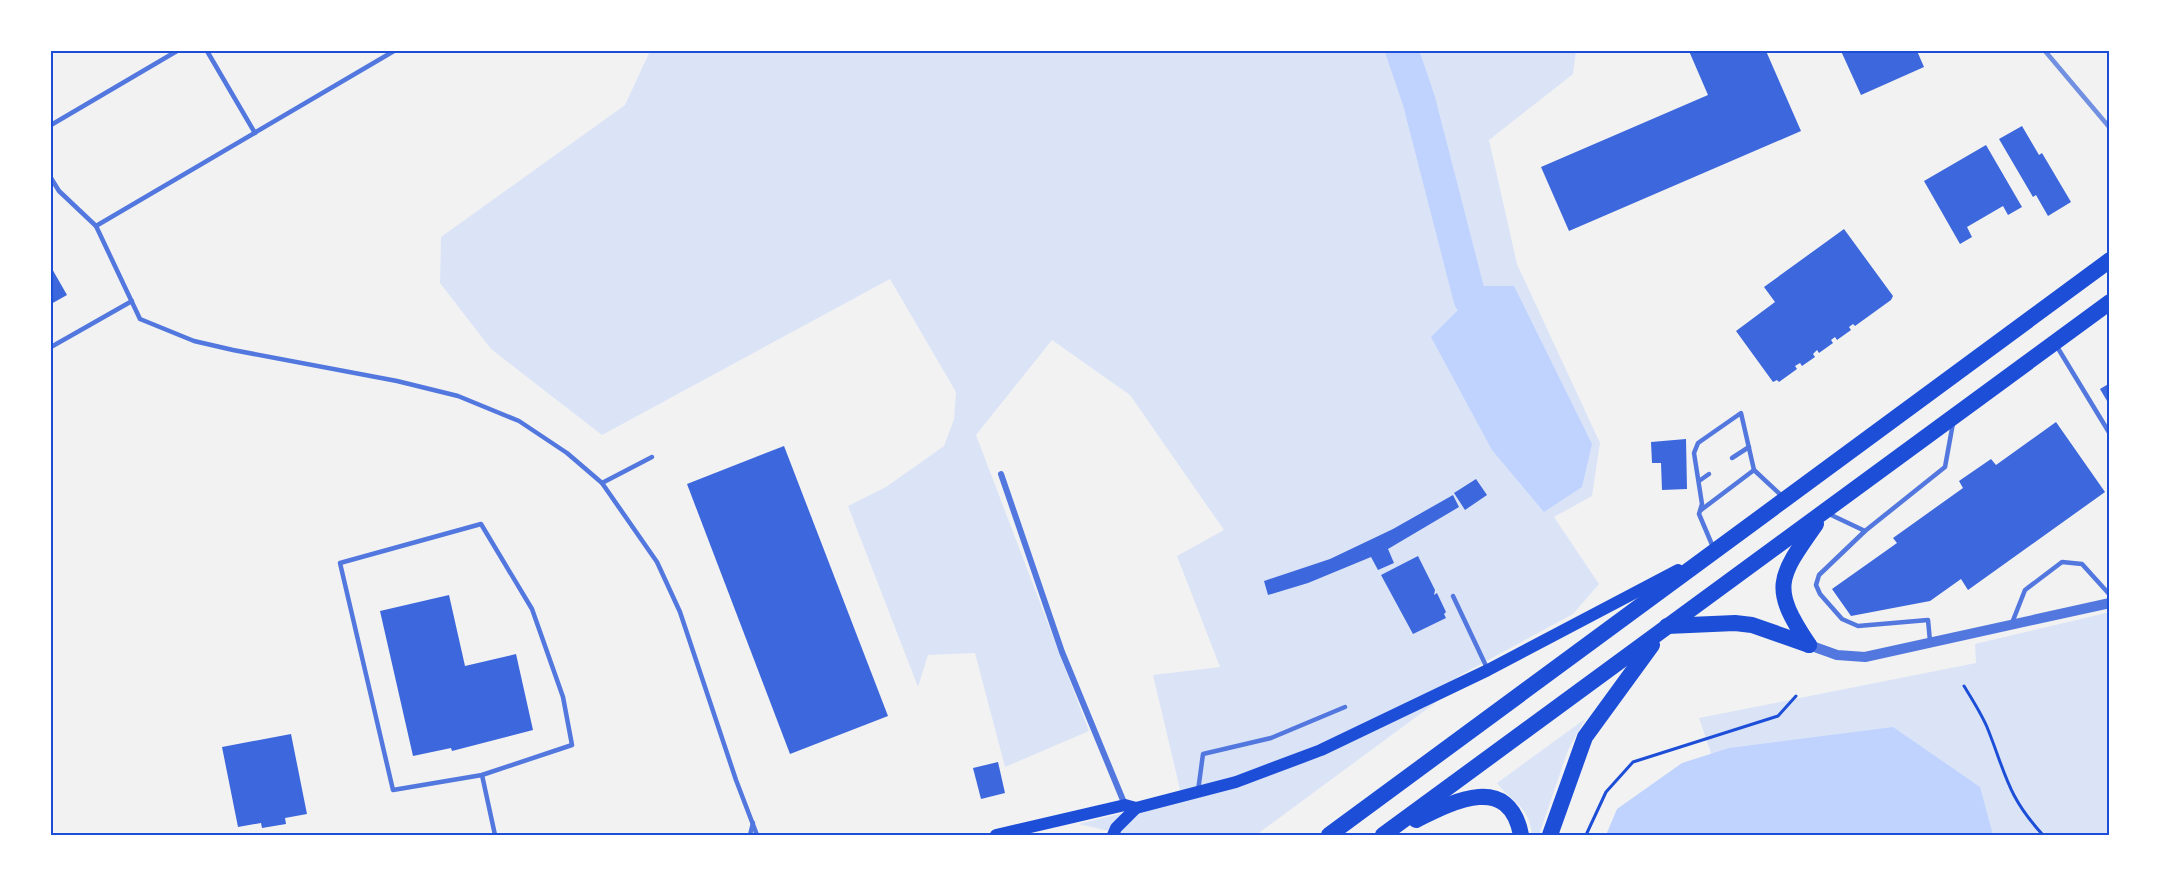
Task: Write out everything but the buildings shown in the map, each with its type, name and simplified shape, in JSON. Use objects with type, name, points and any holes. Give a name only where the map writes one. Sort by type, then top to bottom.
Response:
[{"type":"highway","points":[[1329,835],[2110,260]]},
{"type":"highway","points":[[1384,835],[2110,302]]},
{"type":"highway","points":[[1809,645],[1784,605],[1784,579],[1801,544],[1825,512]]},
{"type":"highway","points":[[1666,627],[1735,623],[1752,626],[1809,645]]},
{"type":"highway","points":[[1550,835],[1585,737],[1666,627]]},
{"type":"highway","points":[[1384,835],[1464,798],[1482,796],[1498,801],[1511,810],[1521,835]]},
{"type":"main road","points":[[996,835],[1236,782],[1292,762],[1488,670],[1712,552]]},
{"type":"main road","points":[[1113,835],[1131,806]]},
{"type":"street","points":[[1001,474],[1062,652],[1131,806]]},
{"type":"street","points":[[1809,645],[1837,655],[1858,657],[2110,603]]},
{"type":"lane","points":[[51,125],[177,51]]},
{"type":"lane","points":[[207,51],[255,133]]},
{"type":"lane","points":[[96,226],[394,51]]},
{"type":"lane","points":[[51,178],[59,190],[96,226],[140,319],[194,340],[397,381],[458,396],[489,407],[537,433],[602,483],[641,536],[669,586],[757,835]]},
{"type":"lane","points":[[51,347],[132,301]]},
{"type":"lane","points":[[2055,343],[2110,434]]},
{"type":"lane","points":[[1712,552],[1700,514],[1699,481],[1694,453],[1698,443],[1741,413],[1754,471],[1785,498]]},
{"type":"lane","points":[[1931,643],[1928,621],[1858,626],[1850,624],[1820,594],[1816,580],[1865,531],[1945,467],[1954,417]]},
{"type":"lane","points":[[1732,459],[1749,447]]},
{"type":"lane","points":[[602,483],[652,457]]},
{"type":"lane","points":[[1701,510],[1754,471]]},
{"type":"lane","points":[[1699,481],[1709,474]]},
{"type":"lane","points":[[1825,512],[1865,531]]},
{"type":"lane","points":[[480,524],[532,609],[563,697],[572,745],[482,776],[393,790],[340,563],[480,524]]},
{"type":"lane","points":[[2010,626],[2025,590],[2062,562],[2082,564],[2110,595]]},
{"type":"lane","points":[[1453,597],[1488,670]]},
{"type":"lane","points":[[1198,791],[1203,754],[1271,738],[1346,707]]},
{"type":"lane","points":[[482,776],[495,835]]},
{"type":"lane","points":[[750,835],[753,823]]},
{"type":"path","points":[[1964,686],[1986,725],[2009,790],[2023,813],[2043,835]]},
{"type":"path","points":[[1586,835],[1606,792],[1634,762],[1778,716],[1796,696]]},
{"type":"shaded area","points":[[650,51],[1576,51],[1573,74],[1489,140],[1517,264],[1600,443],[1592,496],[1554,517],[1599,584],[1573,614],[1457,677],[1450,692],[1256,835],[1126,835],[1079,824],[1182,798],[1153,675],[1220,667],[1177,556],[1224,530],[1130,395],[1052,340],[976,435],[1089,731],[1005,767],[975,653],[928,655],[918,687],[848,506],[886,487],[944,446],[954,419],[956,392],[890,279],[602,435],[491,349],[440,283],[441,237],[625,105]]},
{"type":"shaded area","points":[[2110,612],[2110,835],[1739,835],[1699,718],[1976,663],[1975,644]]},
{"type":"shaded area","points":[[1585,719],[1568,750],[1539,835],[1532,835],[1524,811],[1497,783]]},
{"type":"water","points":[[1482,286],[1514,286],[1592,444],[1582,487],[1544,512],[1492,450],[1431,337]]},
{"type":"water","points":[[1893,727],[1980,787],[1993,835],[1606,835],[1617,809],[1682,763],[1729,748]]},
{"type":"waterway","points":[[1402,51],[1419,101],[1470,299]]},
{"type":"railway","points":[[2045,51],[2110,128]]}]
